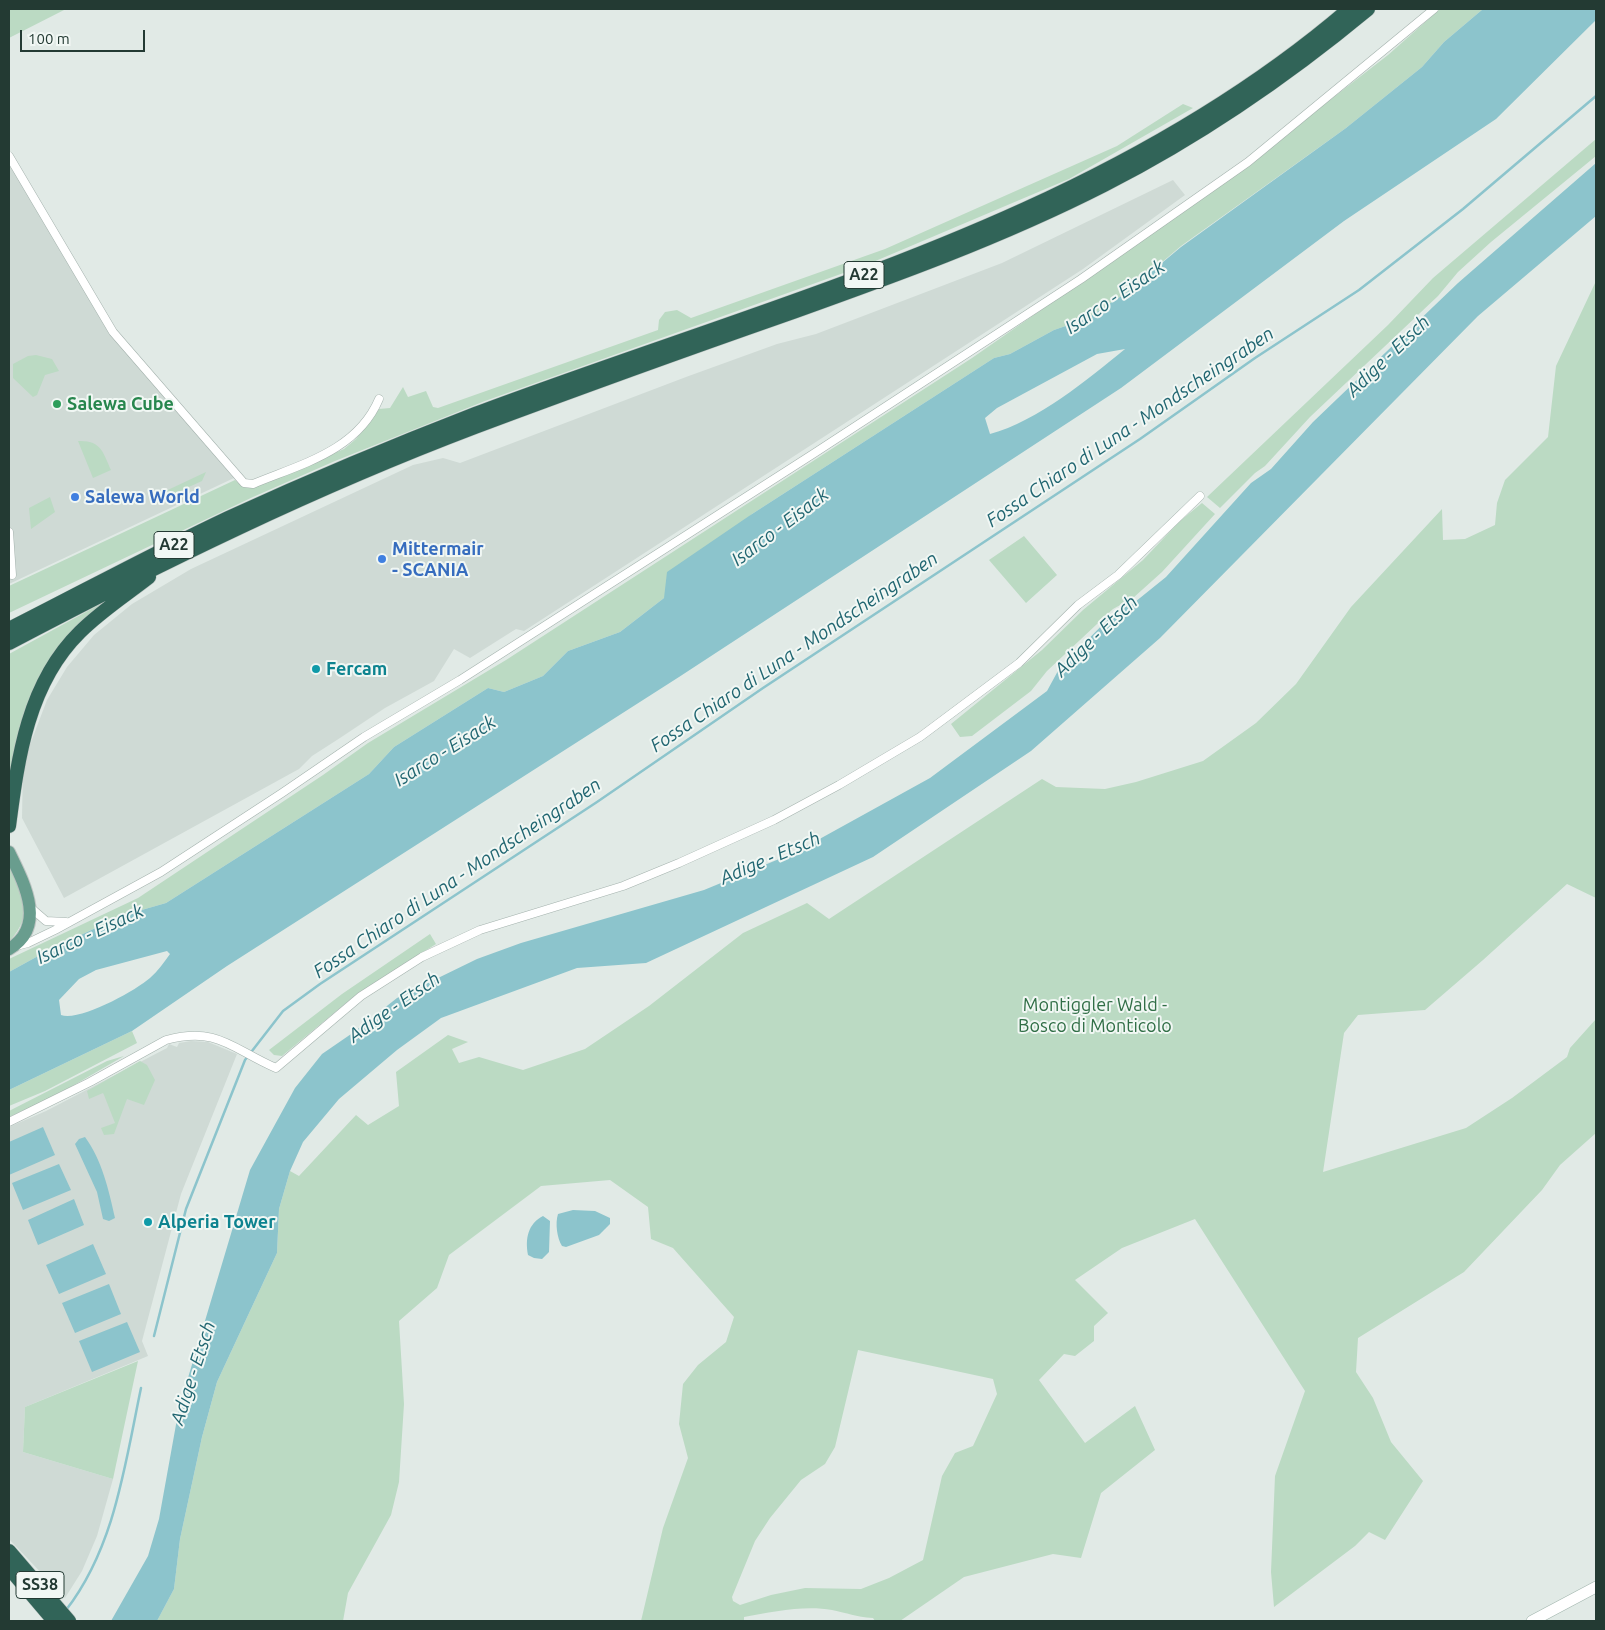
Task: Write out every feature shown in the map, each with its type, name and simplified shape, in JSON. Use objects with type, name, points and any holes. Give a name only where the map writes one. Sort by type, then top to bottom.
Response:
[{"type":"highway","name":"A22","points":[[9,629],[230,517],[400,444],[642,353],[866,274],[980,231],[1050,199],[1097,175],[1190,122],[1296,51],[1349,9]]},
{"type":"highway","name":"A22","points":[[9,643],[173,558],[406,454],[873,284],[984,241],[1053,210],[1104,185],[1198,132],[1296,65],[1368,9]]},
{"type":"highway","points":[[9,826],[24,735],[44,682],[60,656],[78,633],[173,558]]},
{"type":"highway","name":"SS38","points":[[9,1551],[69,1621]]},
{"type":"highway","name":"SS38","points":[[9,1568],[54,1621]]},
{"type":"main road","points":[[10,855],[26,886],[31,908],[23,936],[11,948]]},
{"type":"main road","points":[[1532,1621],[1596,1586]]},
{"type":"street","points":[[11,948],[28,943],[161,872],[282,794],[364,737],[460,680],[1082,279],[1248,162],[1434,9]]},
{"type":"street","points":[[9,156],[113,332],[244,483],[253,484],[340,447],[354,436],[374,412],[379,399]]},
{"type":"street","points":[[9,1122],[90,1082],[166,1040],[187,1035],[216,1037],[276,1068],[361,996],[422,957],[480,930],[624,886],[774,820],[839,785],[920,737],[1019,663],[1078,605],[1118,575],[1200,496]]},
{"type":"street","points":[[9,532],[12,575]]},
{"type":"street","points":[[31,908],[46,920],[54,923],[68,921]]},
{"type":"shaded area","points":[[9,161],[111,333],[234,478],[9,584]]},
{"type":"shaded area","points":[[1173,180],[1185,195],[1083,269],[524,631],[516,629],[470,658],[454,649],[434,681],[385,708],[312,756],[299,769],[64,898],[22,818],[23,763],[47,700],[67,667],[94,635],[132,604],[191,569],[413,465],[443,458],[460,463],[777,344],[816,334],[1002,263]]},
{"type":"shaded area","points":[[191,1041],[208,1042],[237,1054],[181,1194],[142,1341],[148,1356],[25,1407],[23,1452],[113,1479],[97,1536],[82,1571],[65,1598],[9,1539],[9,1127],[46,1111],[167,1048],[169,1044],[177,1047],[179,1043]]},
{"type":"green space","points":[[9,9],[66,9],[9,38]]},
{"type":"green space","points":[[1440,9],[1483,9],[1444,42],[1422,67],[1346,128],[1181,246],[1126,293],[1086,319],[1054,330],[1010,354],[994,358],[752,514],[664,598],[620,632],[568,651],[543,676],[504,692],[488,688],[394,747],[369,774],[166,903],[121,916],[49,950],[9,972],[9,959],[138,898],[368,743],[506,660],[972,358],[1219,186],[1388,55]]},
{"type":"green space","points":[[1183,104],[1193,108],[1069,179],[866,265],[485,401],[335,461],[253,497],[9,613],[9,586],[235,480],[242,486],[253,487],[344,449],[356,439],[379,409],[390,408],[403,387],[408,397],[426,391],[433,407],[438,408],[658,330],[659,320],[665,312],[677,310],[691,318],[885,249],[1117,146]]},
{"type":"green space","points":[[1596,139],[1596,156],[1491,242],[1458,272],[1438,296],[1310,417],[1265,466],[1255,473],[1220,508],[1207,497],[1388,325],[1433,278]]},
{"type":"green space","name":"Montiggler Wald - Bosco di Monticolo","points":[[1596,281],[1596,898],[1567,884],[1425,1010],[1358,1015],[1344,1033],[1323,1172],[1466,1128],[1512,1098],[1567,1057],[1570,1048],[1596,1019],[1596,1133],[1560,1165],[1542,1190],[1464,1272],[1358,1338],[1356,1372],[1373,1398],[1391,1442],[1423,1481],[1385,1540],[1369,1532],[1355,1546],[1274,1607],[1271,1572],[1275,1476],[1305,1391],[1195,1219],[1122,1248],[1075,1280],[1108,1313],[1094,1326],[1094,1341],[1075,1356],[1064,1354],[1039,1380],[1085,1443],[1135,1406],[1155,1450],[1101,1493],[1081,1558],[1053,1554],[964,1577],[900,1621],[875,1621],[873,1618],[810,1608],[744,1617],[744,1621],[641,1621],[663,1528],[688,1458],[679,1424],[683,1384],[698,1365],[726,1342],[734,1317],[673,1248],[651,1239],[648,1207],[610,1180],[541,1186],[449,1255],[437,1288],[399,1321],[404,1404],[399,1482],[391,1515],[348,1593],[343,1621],[157,1621],[174,1589],[180,1539],[202,1437],[217,1382],[277,1253],[279,1209],[290,1171],[299,1176],[356,1115],[368,1125],[399,1106],[396,1072],[448,1035],[468,1042],[452,1049],[459,1063],[479,1057],[523,1070],[585,1049],[649,1006],[743,933],[807,903],[829,919],[1042,779],[1056,787],[1105,789],[1136,782],[1203,761],[1256,723],[1296,684],[1351,607],[1442,509],[1443,540],[1465,539],[1495,525],[1497,503],[1505,480],[1548,437],[1556,366]],"holes":[[[858,1350],[993,1379],[997,1394],[973,1446],[955,1453],[942,1476],[923,1560],[889,1578],[861,1589],[805,1588],[771,1595],[740,1605],[733,1601],[732,1597],[755,1541],[770,1518],[801,1480],[825,1464],[835,1447]]]},
{"type":"green space","points":[[36,355],[52,359],[59,371],[45,375],[37,395],[33,397],[13,378],[13,364],[28,356]]},
{"type":"green space","points":[[78,441],[86,441],[100,448],[111,470],[93,478]]},
{"type":"green space","points":[[206,472],[202,481],[158,501],[155,496]]},
{"type":"green space","points":[[50,497],[55,512],[31,529],[29,508]]},
{"type":"green space","points":[[1202,503],[1215,514],[1162,572],[1133,598],[1113,609],[1047,671],[1031,691],[972,736],[960,737],[951,724],[1042,650],[1083,610],[1143,560],[1180,521]]},
{"type":"green space","points":[[1024,536],[1057,575],[1026,603],[989,560]]},
{"type":"green space","points":[[115,596],[90,616],[22,724],[17,738],[9,793],[9,654]]},
{"type":"green space","points":[[9,863],[23,894],[25,912],[17,932],[9,942]]},
{"type":"green space","points":[[430,934],[436,944],[357,994],[282,1056],[274,1055],[269,1050],[342,994]]},
{"type":"green space","points":[[132,1031],[137,1043],[45,1091],[9,1106],[9,1090]]},
{"type":"green space","points":[[124,1056],[57,1095],[9,1117],[9,1111],[107,1061]]},
{"type":"green space","points":[[140,1061],[147,1065],[155,1080],[144,1105],[127,1099],[114,1134],[104,1135],[101,1128],[115,1123],[103,1093],[89,1099],[87,1091]]},
{"type":"green space","points":[[138,1361],[113,1479],[23,1452],[25,1407]]},
{"type":"water","name":"Isarco - Eisack","points":[[1483,9],[1596,9],[1596,20],[1496,119],[1344,221],[1121,388],[679,677],[227,966],[132,1031],[9,1090],[9,972],[49,950],[121,916],[166,903],[369,774],[394,747],[488,688],[504,692],[543,676],[568,651],[620,632],[664,598],[667,572],[752,514],[994,358],[1010,354],[1054,330],[1086,319],[1126,293],[1181,247],[1346,128],[1422,67],[1444,42]],"holes":[[[1125,349],[1044,410],[1026,420],[990,434],[985,418],[997,408],[1097,354]],[[167,951],[170,954],[156,972],[143,984],[93,1010],[69,1016],[61,1015],[59,1000],[79,979],[96,970]]]},
{"type":"water","name":"Adige - Etsch","points":[[1596,163],[1596,216],[1478,316],[1160,638],[1031,751],[873,857],[646,963],[577,968],[441,1018],[397,1050],[339,1099],[303,1142],[290,1171],[279,1209],[277,1253],[217,1382],[202,1437],[180,1539],[174,1589],[157,1621],[111,1621],[148,1556],[159,1519],[179,1408],[250,1170],[295,1088],[322,1054],[354,1032],[397,998],[477,959],[521,943],[704,890],[796,852],[930,778],[1047,691],[1059,669],[1115,612],[1135,602],[1166,577],[1251,483],[1271,469],[1313,422],[1458,283]]},
{"type":"water","points":[[43,1127],[55,1155],[9,1175],[9,1142]]},
{"type":"water","points":[[85,1137],[96,1156],[107,1187],[115,1218],[109,1221],[103,1219],[97,1192],[75,1144],[79,1139]]},
{"type":"water","points":[[59,1164],[71,1190],[23,1210],[12,1183]]},
{"type":"water","points":[[74,1199],[84,1225],[38,1245],[28,1220]]},
{"type":"water","points":[[573,1210],[595,1211],[610,1218],[610,1224],[599,1235],[566,1247],[562,1246],[557,1230],[558,1214]]},
{"type":"water","points":[[543,1216],[550,1221],[549,1252],[542,1259],[528,1255],[527,1237],[534,1223]]},
{"type":"water","points":[[93,1244],[106,1274],[59,1294],[46,1265]]},
{"type":"water","points":[[109,1284],[121,1314],[75,1333],[62,1303]]},
{"type":"water","points":[[127,1322],[140,1352],[92,1372],[79,1341]]},
{"type":"waterway","name":"Fossa Chiaro di Luna - Mondscheingraben","points":[[154,1336],[186,1209],[245,1060],[283,1011],[320,984],[597,802],[763,688],[1140,439],[1255,358],[1359,290],[1463,209],[1596,96]]},
{"type":"waterway","name":"Fossa Chiaro di Luna - Mondscheingraben","points":[[66,1610],[83,1585],[107,1532],[123,1475],[141,1388]]},
{"type":"place","name":"Salewa Cube","points":[[57,404]]},
{"type":"place","name":"Salewa World","points":[[75,497]]},
{"type":"place","name":"Mittermair - SCANIA","points":[[382,559]]},
{"type":"place","name":"Fercam","points":[[316,669]]},
{"type":"place","name":"Alperia Tower","points":[[148,1222]]}]
